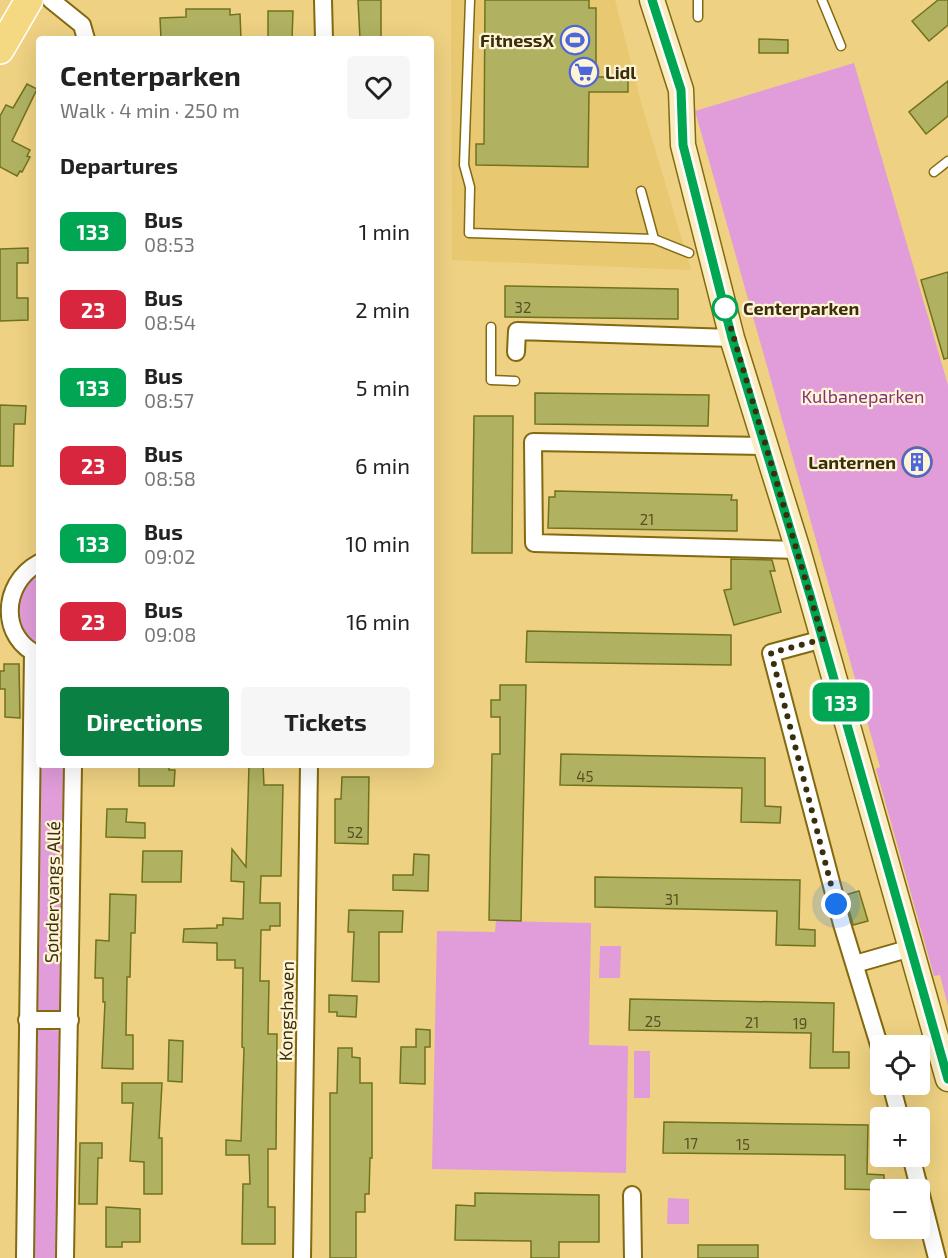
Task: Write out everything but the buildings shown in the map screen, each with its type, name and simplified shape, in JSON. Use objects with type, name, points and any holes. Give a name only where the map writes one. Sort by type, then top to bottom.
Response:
[{"type":"main road","points":[[0,50],[29,0]]},
{"type":"street","points":[[51,0],[80,34]]},
{"type":"street","points":[[323,0],[324,36]]},
{"type":"street","points":[[652,0],[681,90],[683,145],[732,338],[798,550],[948,1079]]},
{"type":"street","points":[[516,352],[517,332],[732,338]]},
{"type":"street","points":[[764,446],[533,442],[534,543],[798,550]]},
{"type":"street","points":[[36,565],[20,577],[13,586],[7,609],[14,635],[22,645],[36,654]]},
{"type":"street","points":[[823,639],[771,653],[842,924],[876,1035]]},
{"type":"street","name":"Søndervangs Allé","points":[[25,1258],[27,1020],[36,654]]},
{"type":"street","name":"Søndervangs Allé","points":[[65,1258],[74,768]]},
{"type":"street","name":"Kongshaven","points":[[302,1258],[309,768]]},
{"type":"street","points":[[855,964],[911,948]]},
{"type":"street","points":[[27,1020],[70,1020]]},
{"type":"street","points":[[914,1167],[937,1258]]},
{"type":"street","points":[[632,1195],[633,1258]]},
{"type":"lane","points":[[470,0],[464,165],[470,187],[469,233],[654,239],[688,253]]},
{"type":"lane","points":[[698,0],[698,17]]},
{"type":"lane","points":[[822,0],[841,46]]},
{"type":"lane","points":[[934,172],[948,161]]},
{"type":"lane","points":[[641,191],[654,239]]},
{"type":"lane","points":[[491,327],[491,380],[515,381]]},
{"type":"shaded area","points":[[451,0],[615,0],[641,102],[691,270],[452,260]]},
{"type":"green space","name":"Kulbaneparken","points":[[854,63],[948,385],[948,1006],[940,975],[934,976],[876,769],[880,767],[695,111]]},
{"type":"green space","points":[[36,573],[36,643],[23,633],[15,614],[23,584]]},
{"type":"green space","points":[[40,768],[65,768],[62,1008],[59,1011],[42,1013],[38,1011]]},
{"type":"green space","points":[[496,921],[591,923],[589,1045],[628,1046],[626,1173],[432,1169],[437,931],[495,932]]},
{"type":"green space","points":[[600,946],[621,946],[620,978],[599,978]]},
{"type":"green space","points":[[40,1029],[61,1031],[57,1258],[34,1258],[37,1031]]},
{"type":"green space","points":[[634,1051],[650,1051],[650,1098],[634,1098]]},
{"type":"green space","points":[[668,1198],[689,1199],[689,1224],[667,1224]]},
{"type":"bus line","name":"133","points":[[652,0],[681,90],[683,145],[732,338],[798,550],[948,1079]]},
{"type":"place","name":"FitnessX","points":[[575,40]]},
{"type":"place","name":"Lidl","points":[[584,72]]},
{"type":"place","name":"Centerparken","points":[[725,308]]},
{"type":"place","name":"Lanternen","points":[[917,462]]},
{"type":"route","points":[[725,308],[732,338],[798,550],[823,639],[771,653],[836,904]]}]
